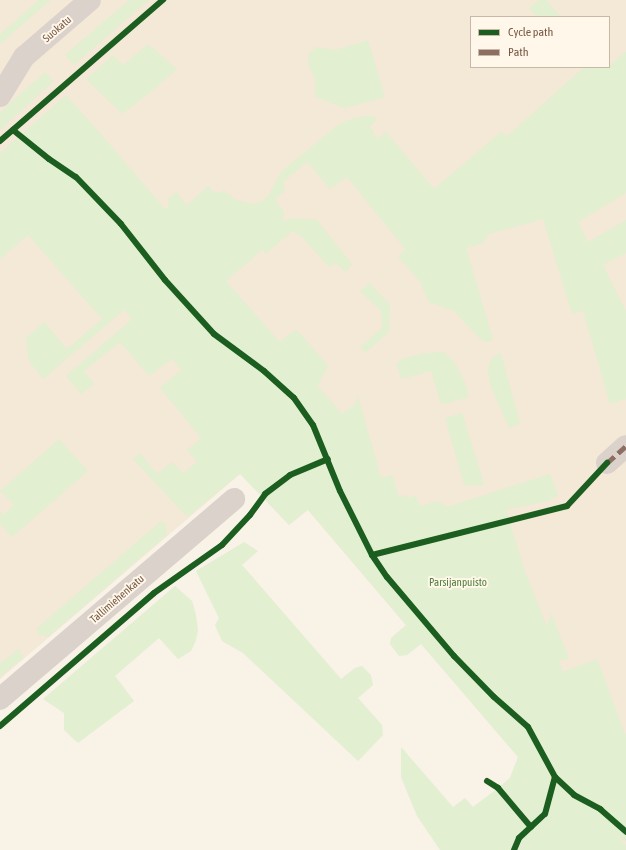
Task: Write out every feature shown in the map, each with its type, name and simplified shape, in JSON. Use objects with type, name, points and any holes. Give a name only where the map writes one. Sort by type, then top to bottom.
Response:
[{"type":"street","name":"Suokatu","points":[[0,96],[24,57],[90,0]]},
{"type":"street","name":"Suokatu","points":[[0,66],[24,57]]},
{"type":"street","points":[[607,463],[626,446]]},
{"type":"street","name":"Tallimiehenkatu","points":[[0,699],[234,499]]},
{"type":"shaded area","points":[[0,0],[626,0],[626,850],[518,757],[308,510],[240,474],[0,679]]},
{"type":"green space","points":[[39,0],[51,0],[0,44],[0,34]]},
{"type":"green space","points":[[129,0],[149,0],[74,65],[65,55]]},
{"type":"green space","points":[[539,0],[546,0],[560,16],[536,16],[529,8]]},
{"type":"green space","points":[[368,40],[385,97],[345,108],[315,97],[315,79],[309,67],[308,55],[316,47],[335,50]]},
{"type":"green space","points":[[148,44],[177,69],[122,114],[86,79],[113,55],[123,65]]},
{"type":"green space","name":"Parsijanpuisto","points":[[626,51],[626,193],[578,222],[588,242],[626,220],[626,253],[603,265],[626,311],[626,399],[610,404],[583,311],[572,314],[543,219],[489,234],[483,243],[466,248],[493,339],[489,342],[481,340],[454,311],[428,302],[421,283],[398,257],[405,249],[347,177],[330,189],[307,162],[283,182],[285,191],[275,199],[284,212],[283,222],[291,218],[317,220],[352,264],[346,272],[335,263],[329,267],[302,237],[293,231],[266,253],[262,250],[226,281],[280,342],[296,329],[328,365],[318,386],[342,414],[354,405],[358,396],[381,478],[392,475],[399,497],[406,495],[407,498],[416,496],[420,506],[438,501],[447,507],[550,474],[558,495],[551,500],[506,510],[525,572],[547,626],[551,613],[569,658],[559,661],[563,672],[597,659],[626,736],[626,842],[616,834],[626,846],[626,850],[440,850],[417,816],[401,777],[401,747],[453,807],[465,798],[473,807],[498,788],[510,778],[518,757],[421,644],[407,655],[399,656],[390,644],[391,638],[406,625],[308,510],[289,525],[240,474],[187,517],[133,459],[140,453],[157,474],[172,462],[183,473],[197,462],[187,450],[201,438],[160,388],[181,370],[172,359],[149,376],[120,342],[84,371],[94,384],[81,394],[66,376],[132,319],[124,310],[43,379],[29,361],[26,338],[44,322],[67,349],[102,319],[28,235],[0,259],[0,153],[66,95],[165,209],[168,208],[168,199],[176,192],[187,205],[209,185],[212,191],[221,193],[224,190],[234,199],[251,204],[260,202],[268,196],[281,172],[339,124],[355,118],[375,115],[376,120],[370,127],[377,139],[386,132],[434,189],[502,131],[506,137],[582,68],[606,69],[610,68],[610,65]]},
{"type":"green space","points":[[45,72],[54,81],[0,130],[0,112]]},
{"type":"green space","points":[[370,283],[390,305],[389,332],[365,353],[360,347],[382,328],[381,311],[360,291]]},
{"type":"green space","points":[[444,352],[454,362],[464,380],[469,397],[441,405],[431,371],[401,379],[396,363],[405,358],[424,353]]},
{"type":"green space","points":[[501,353],[520,423],[509,428],[491,387],[488,371],[491,358]]},
{"type":"green space","points":[[462,413],[482,477],[483,486],[464,485],[445,418]]},
{"type":"green space","points":[[59,439],[88,471],[12,537],[0,524],[0,511],[3,515],[14,505],[0,491]]},
{"type":"green space","points":[[161,521],[166,525],[167,535],[48,637],[39,634],[36,629]]},
{"type":"green space","points":[[244,542],[258,551],[242,565],[341,679],[355,668],[362,666],[371,675],[373,685],[358,698],[382,725],[383,735],[358,761],[243,653],[222,641],[215,625],[219,618],[196,571]]},
{"type":"green space","points":[[175,586],[192,601],[196,615],[198,630],[196,640],[191,651],[178,659],[159,638],[115,676],[134,701],[78,743],[64,730],[64,713],[43,699]]},
{"type":"green space","points":[[18,649],[24,657],[0,677],[0,664]]},
{"type":"marked path","points":[[607,463],[626,446]]},
{"type":"cycle path","points":[[0,141],[163,0]]},
{"type":"cycle path","points":[[13,130],[49,159],[76,177],[121,224],[165,280],[214,334],[264,371],[294,398],[313,425],[340,491],[372,555],[567,506],[607,463]]},
{"type":"cycle path","points":[[0,726],[154,593],[222,545],[250,515],[265,494],[290,475],[328,459]]},
{"type":"cycle path","points":[[372,555],[387,577],[454,656],[494,697],[528,727],[555,777],[574,795],[600,809],[626,832]]},
{"type":"cycle path","points":[[514,850],[519,838],[545,814],[555,777]]},
{"type":"cycle path","points":[[487,781],[498,788],[531,827]]}]
